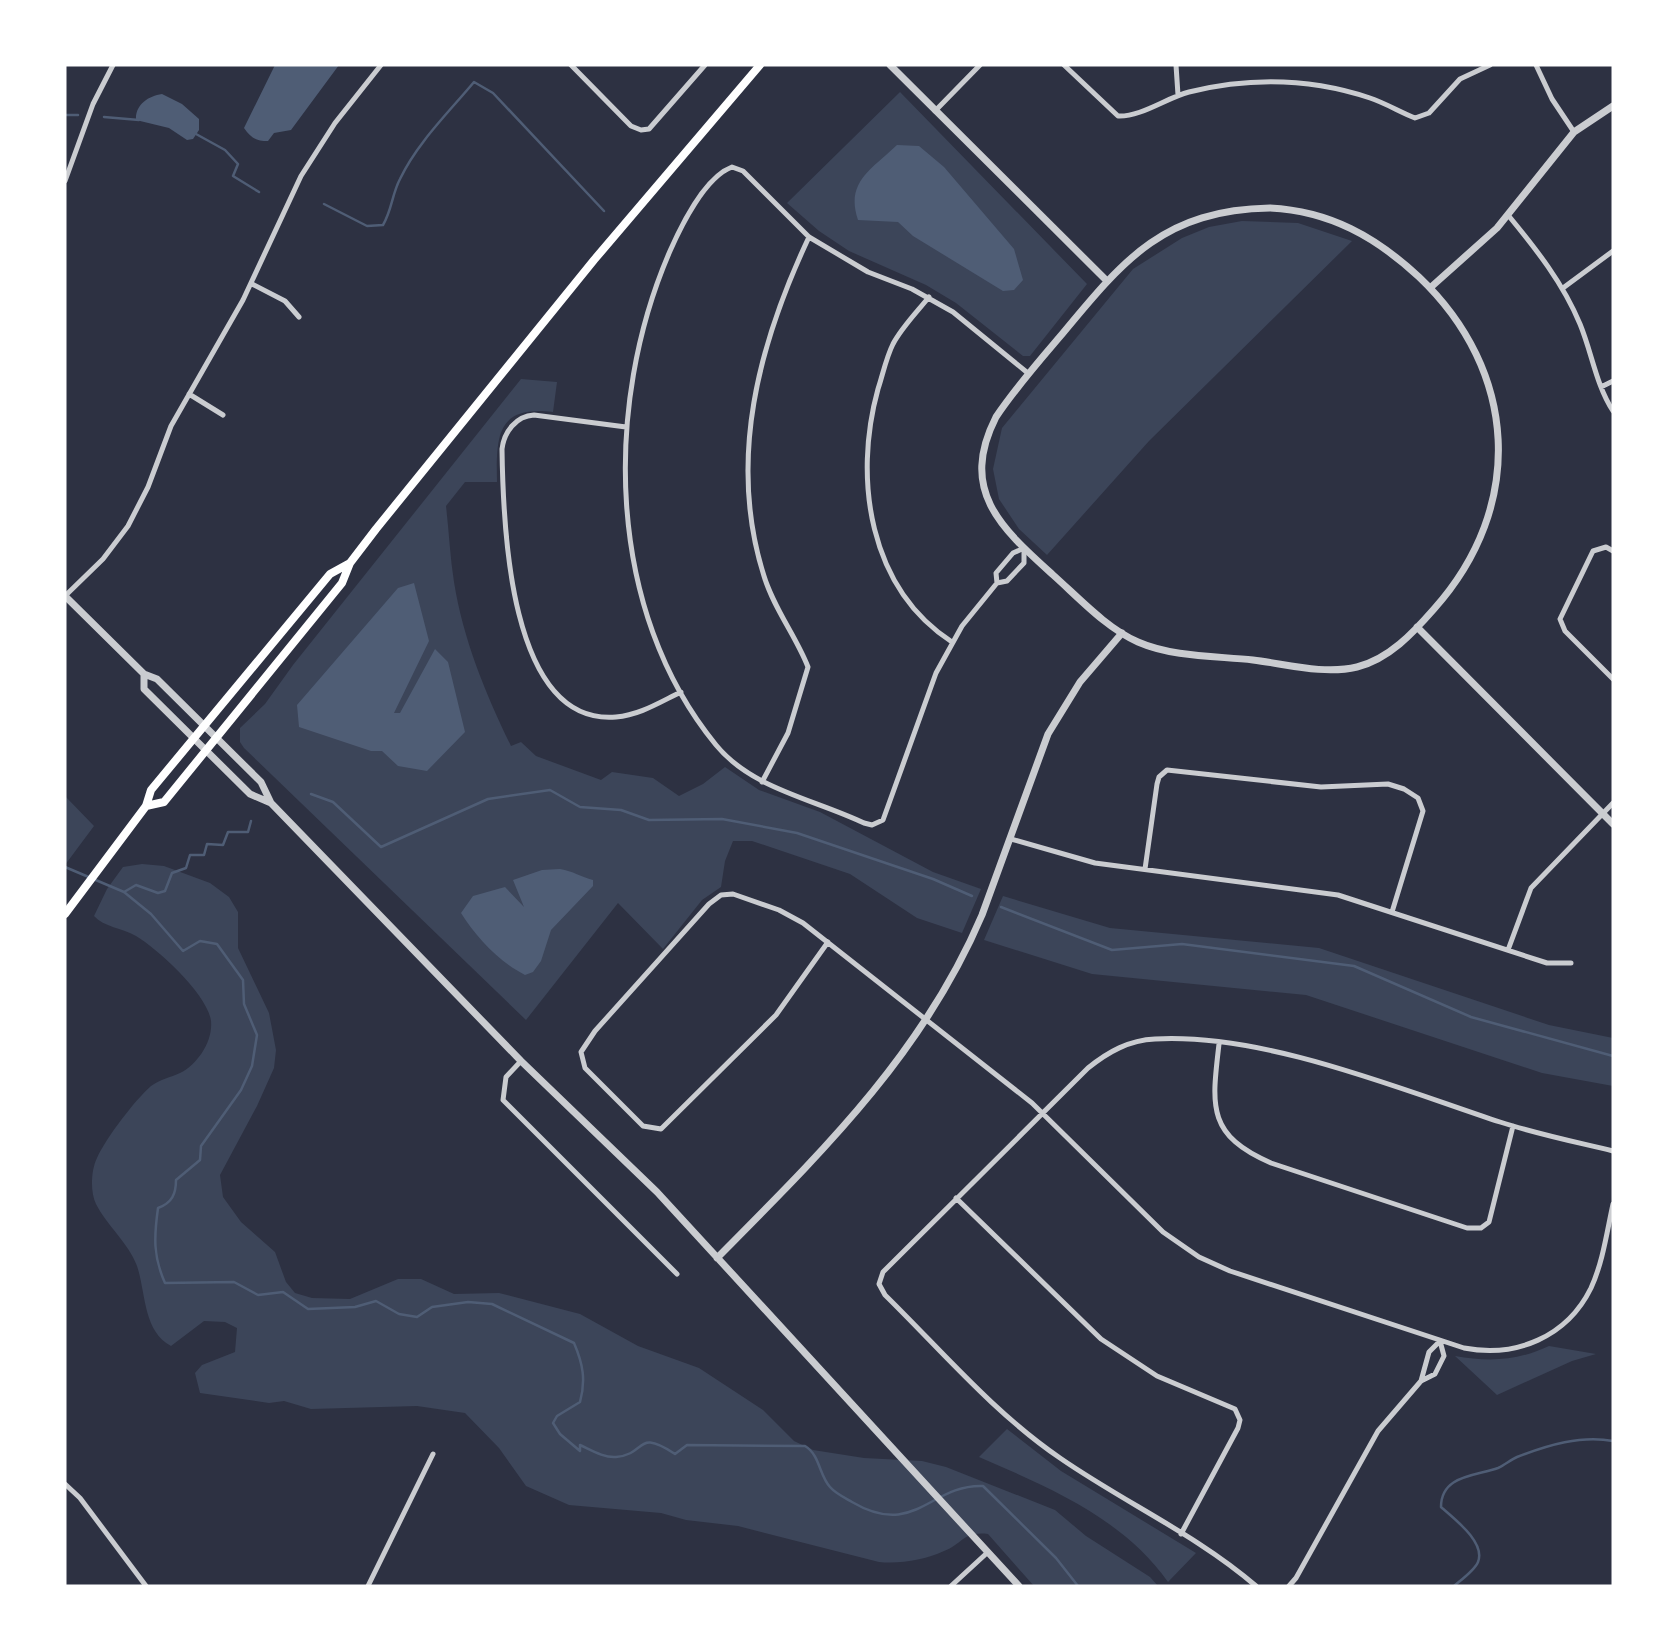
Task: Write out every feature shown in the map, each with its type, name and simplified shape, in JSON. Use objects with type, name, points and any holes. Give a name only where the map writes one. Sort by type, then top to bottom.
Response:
[{"type":"main road","points":[[146,806],[164,802],[342,583],[350,563],[586,271],[760,65]]},
{"type":"main road","points":[[65,914],[104,866],[146,806],[151,790],[193,738],[330,574],[350,563]]},
{"type":"street","points":[[65,181],[93,104],[113,65]]},
{"type":"street","points":[[381,65],[335,123],[301,176],[252,284],[163,443],[148,487],[128,526],[103,559],[65,596],[144,674],[158,679],[261,782],[271,803],[521,1061],[657,1192],[1019,1586]]},
{"type":"street","points":[[571,65],[631,126],[641,130],[649,129],[705,65]]},
{"type":"street","points":[[890,65],[1107,280]]},
{"type":"street","points":[[935,111],[980,65]]},
{"type":"street","points":[[1064,65],[1118,116],[1129,115],[1178,95],[1240,81],[1301,82],[1370,98],[1421,118],[1460,79],[1490,65]]},
{"type":"street","points":[[1176,65],[1178,95]]},
{"type":"street","points":[[1536,65],[1552,99],[1574,132]]},
{"type":"street","points":[[1430,288],[1507,215],[1574,132],[1613,106]]},
{"type":"street","points":[[1024,548],[1013,553],[996,573],[997,583],[952,642],[927,694],[883,820],[872,825],[762,782],[725,755],[681,692],[650,620],[635,566],[625,498],[626,427],[634,372],[663,266],[685,219],[720,175],[732,167],[743,171],[809,237],[868,272],[929,297],[969,323],[1029,374]]},
{"type":"street","points":[[1270,208],[1324,217],[1356,230],[1382,245],[1430,288],[1464,329],[1478,353],[1492,392],[1498,453],[1491,508],[1474,551],[1454,586],[1390,652],[1371,662],[1332,670],[1163,649],[1141,643],[1122,633],[1008,534],[994,514],[983,481],[982,457],[996,416],[1107,280],[1141,248],[1184,224],[1228,211],[1270,208]]},
{"type":"street","points":[[1507,215],[1563,288],[1613,411]]},
{"type":"street","points":[[762,782],[788,733],[808,667],[780,616],[760,561],[747,482],[749,431],[759,376],[783,290],[809,237]]},
{"type":"street","points":[[1563,288],[1613,251]]},
{"type":"street","points":[[252,284],[285,301],[299,317]]},
{"type":"street","points":[[929,297],[898,336],[888,356],[871,417],[866,454],[866,484],[873,524],[892,575],[928,625],[952,642]]},
{"type":"street","points":[[1601,387],[1613,381]]},
{"type":"street","points":[[189,394],[223,415]]},
{"type":"street","points":[[626,427],[534,415],[519,420],[508,432],[502,449],[503,488],[512,577],[536,663],[548,687],[564,702],[584,713],[615,718],[645,711],[681,692]]},
{"type":"street","points":[[1613,551],[1606,547],[1593,551],[1560,619],[1565,631],[1613,679]]},
{"type":"street","points":[[997,583],[1007,582],[1024,563],[1024,548]]},
{"type":"street","points":[[1417,627],[1613,824]]},
{"type":"street","points":[[717,1258],[859,1111],[926,1020],[970,944],[990,897],[1048,734],[1080,682],[1122,633]]},
{"type":"street","points":[[144,674],[144,689],[250,794],[271,803]]},
{"type":"street","points":[[1145,869],[1157,784],[1159,777],[1167,770],[1321,787],[1388,785],[1404,789],[1418,798],[1423,811],[1392,912]]},
{"type":"street","points":[[1508,950],[1531,888],[1613,803]]},
{"type":"street","points":[[1011,839],[1082,860],[1321,891],[1547,963],[1571,963]]},
{"type":"street","points":[[828,942],[776,1015],[661,1129],[643,1126],[585,1068],[582,1052],[590,1038],[709,904],[720,895],[733,894],[779,910],[828,942],[1044,1113],[1163,1232],[1199,1257],[1230,1271],[1440,1340],[1477,1350],[1505,1351],[1538,1341],[1555,1331],[1583,1302],[1590,1289],[1613,1204]]},
{"type":"street","points":[[1256,1586],[1229,1563],[1060,1458],[1010,1419],[881,1291],[879,1284],[883,1272],[1088,1068],[1126,1045],[1155,1039],[1219,1044],[1318,1063],[1513,1126],[1613,1151]]},
{"type":"street","points":[[1219,1044],[1214,1109],[1228,1134],[1247,1151],[1271,1163],[1467,1227],[1482,1228],[1489,1222],[1513,1126]]},
{"type":"street","points":[[521,1061],[506,1077],[503,1100],[677,1274]]},
{"type":"street","points":[[956,1198],[1101,1339],[1157,1376],[1235,1409],[1240,1420],[1238,1428],[1181,1534]]},
{"type":"street","points":[[1422,1381],[1429,1352],[1440,1340]]},
{"type":"street","points":[[1289,1586],[1378,1431],[1422,1381],[1435,1374],[1444,1356],[1440,1340]]},
{"type":"street","points":[[368,1586],[433,1454]]},
{"type":"street","points":[[65,1484],[80,1498],[146,1586]]},
{"type":"street","points":[[951,1586],[988,1552]]},
{"type":"shaded area","points":[[275,65],[339,65],[291,130],[274,133],[268,141],[260,140],[252,137],[244,128]]},
{"type":"shaded area","points":[[900,92],[1087,284],[1030,356],[1023,356],[956,303],[926,285],[849,251],[819,231],[787,203]]},
{"type":"shaded area","points":[[162,94],[182,104],[199,119],[199,130],[193,139],[187,140],[169,128],[136,120],[143,102]]},
{"type":"shaded area","points":[[897,145],[919,146],[944,167],[1014,249],[1023,280],[1014,290],[1003,291],[913,236],[898,222],[858,220],[855,196],[858,186],[870,169]]},
{"type":"shaded area","points":[[1242,221],[1298,223],[1352,241],[1149,441],[1047,555],[1019,529],[999,499],[993,469],[1002,428],[1133,269],[1182,238],[1209,227]]},
{"type":"shaded area","points":[[521,379],[557,382],[553,412],[534,411],[510,419],[504,427],[497,451],[497,482],[465,482],[446,506],[453,573],[463,624],[484,687],[511,746],[521,742],[536,756],[601,780],[612,772],[653,778],[679,796],[703,784],[725,767],[759,790],[820,812],[933,872],[981,889],[962,933],[917,918],[850,874],[752,841],[733,841],[725,861],[721,887],[702,900],[663,949],[618,903],[526,1020],[244,748],[240,742],[240,728],[265,704],[293,665]]},
{"type":"shaded area","points":[[414,583],[429,641],[394,713],[400,713],[435,649],[448,662],[465,732],[427,771],[398,766],[382,751],[371,751],[299,727],[297,705],[398,588]]},
{"type":"shaded area","points":[[65,796],[94,826],[65,865]]},
{"type":"shaded area","points":[[142,864],[164,866],[210,883],[229,897],[238,912],[238,948],[269,1013],[276,1050],[274,1068],[257,1106],[220,1175],[223,1197],[241,1222],[275,1252],[286,1282],[295,1293],[312,1298],[350,1299],[398,1279],[421,1279],[454,1294],[499,1293],[580,1314],[638,1346],[699,1368],[763,1410],[794,1441],[813,1450],[864,1458],[922,1461],[946,1467],[1055,1510],[1086,1536],[1150,1577],[1158,1586],[1034,1586],[988,1534],[973,1534],[950,1548],[920,1559],[879,1562],[738,1526],[686,1520],[661,1513],[569,1505],[526,1486],[499,1448],[465,1413],[417,1406],[311,1409],[284,1401],[269,1403],[200,1393],[195,1373],[202,1365],[235,1352],[237,1328],[225,1322],[204,1321],[171,1346],[162,1339],[150,1321],[133,1257],[101,1212],[94,1199],[92,1187],[97,1158],[121,1120],[151,1086],[193,1064],[210,1036],[211,1021],[208,1010],[181,974],[136,936],[103,923],[94,916],[107,889],[123,867]]},
{"type":"shaded area","points":[[560,869],[593,880],[593,886],[551,930],[541,961],[533,972],[525,975],[489,948],[461,913],[473,896],[505,887],[524,907],[513,880],[542,870]]},
{"type":"shaded area","points":[[1003,896],[1110,928],[1319,948],[1549,1025],[1613,1038],[1613,1086],[1542,1073],[1306,995],[1092,974],[984,940]]},
{"type":"shaded area","points":[[1549,1346],[1596,1354],[1572,1361],[1497,1395],[1455,1356],[1503,1359],[1526,1355]]},
{"type":"shaded area","points":[[1007,1429],[1061,1471],[1196,1553],[1168,1582],[1150,1559],[1107,1522],[1057,1493],[979,1457]]},
{"type":"waterway","points":[[324,204],[367,226],[383,225],[397,185],[415,153],[474,82],[493,93],[604,211]]},
{"type":"waterway","points":[[65,115],[78,115]]},
{"type":"waterway","points":[[104,117],[139,120]]},
{"type":"waterway","points":[[196,134],[225,150],[238,164],[233,176],[259,192]]},
{"type":"waterway","points":[[311,794],[333,802],[381,847],[488,799],[550,790],[580,807],[621,810],[649,820],[722,819],[797,833],[933,879],[972,896]]},
{"type":"waterway","points":[[124,892],[136,885],[158,893],[165,891],[172,873],[186,868],[190,855],[204,855],[207,844],[223,845],[228,832],[248,832],[251,821]]},
{"type":"waterway","points":[[65,867],[124,892],[151,914],[183,951],[200,941],[217,944],[243,980],[244,1004],[257,1035],[252,1066],[241,1090],[201,1146],[200,1160],[176,1180],[172,1197],[158,1208],[156,1246],[158,1264],[165,1283],[234,1282],[258,1295],[283,1292],[308,1309],[355,1307],[376,1301],[399,1314],[417,1317],[432,1307],[468,1302],[492,1304],[574,1343],[583,1372],[580,1402],[557,1416],[553,1423],[560,1434],[580,1451],[580,1445],[602,1455],[616,1457],[633,1452],[647,1443],[653,1443],[675,1454],[687,1445],[805,1446],[814,1455],[826,1482],[835,1491],[874,1512],[892,1515],[907,1513],[949,1493],[983,1486],[1056,1558],[1078,1586]]},
{"type":"waterway","points":[[1001,907],[1112,950],[1182,944],[1354,966],[1471,1017],[1613,1056]]},
{"type":"waterway","points":[[1454,1586],[1474,1568],[1479,1554],[1467,1531],[1441,1507],[1443,1496],[1453,1483],[1553,1445],[1589,1439],[1613,1441]]}]
